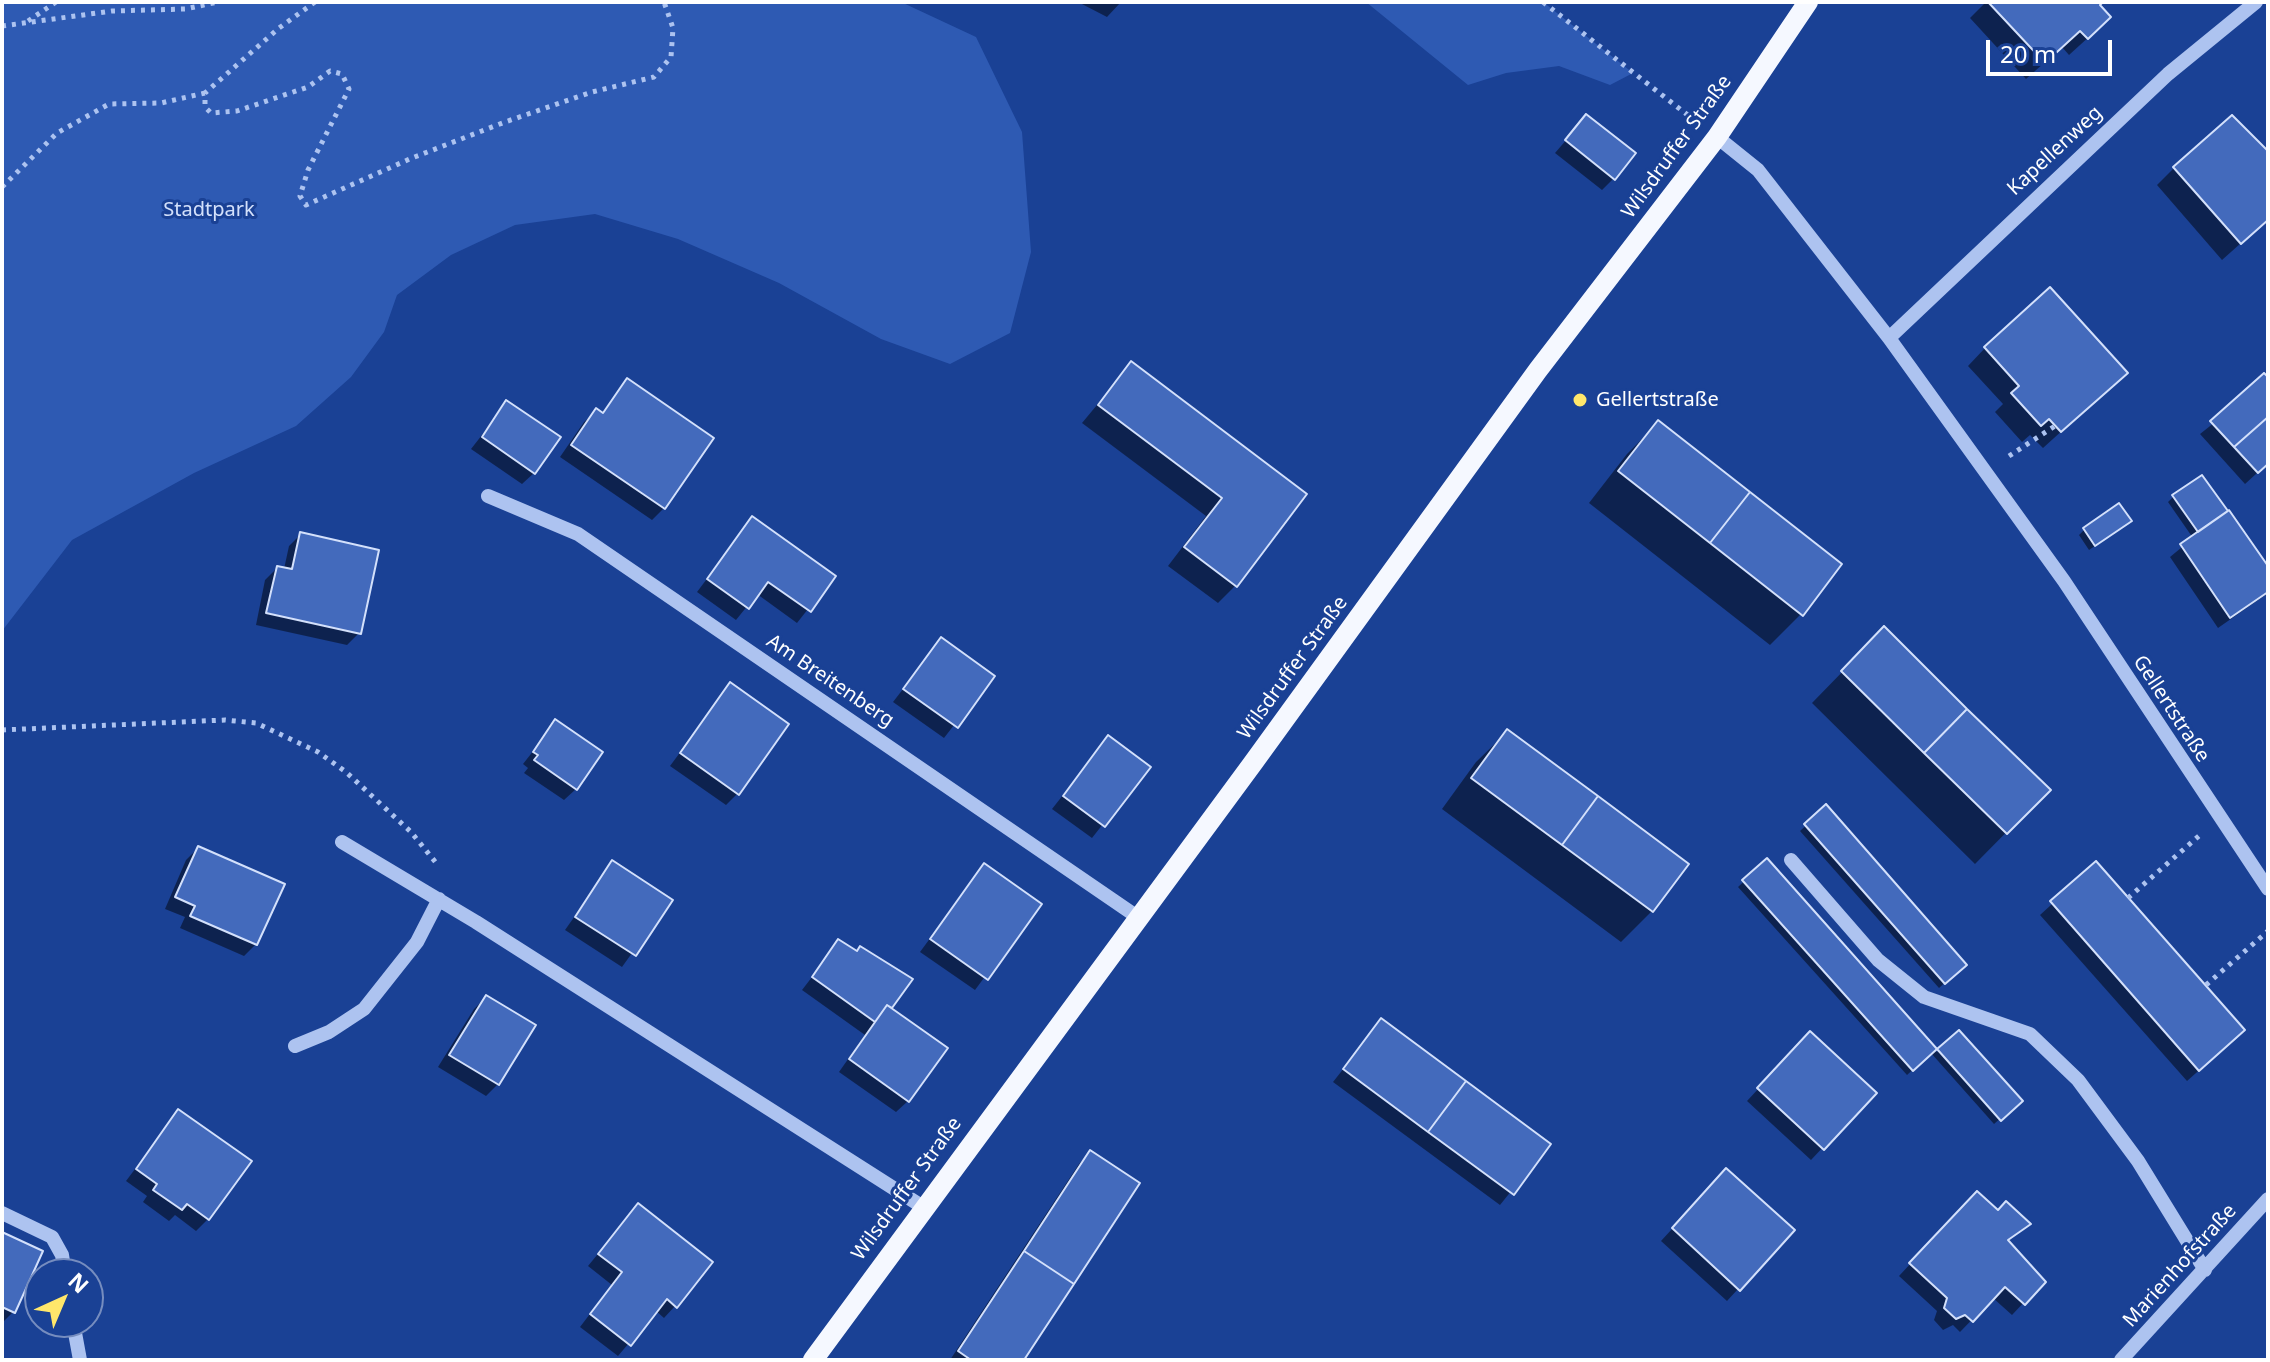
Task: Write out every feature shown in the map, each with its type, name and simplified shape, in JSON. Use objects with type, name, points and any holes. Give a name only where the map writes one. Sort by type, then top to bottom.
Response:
[{"type":"main road","name":"Wilsdruffer Straße","points":[[813,1360],[1538,370],[1717,137],[1808,2]]},
{"type":"street","name":"Kapellenweg","points":[[1889,338],[2157,84],[2256,2]]},
{"type":"street","name":"Gellertstraße","points":[[1717,137],[1758,170],[1889,338],[2064,581],[2268,889]]},
{"type":"street","name":"Am Breitenberg","points":[[488,496],[578,534],[1139,918]]},
{"type":"street","points":[[342,842],[439,899],[923,1207]]},
{"type":"street","points":[[1791,860],[1878,960],[1924,997],[2030,1034],[2078,1080],[2138,1161],[2205,1270]]},
{"type":"street","points":[[295,1046],[329,1032],[364,1009],[417,942],[439,899]]},
{"type":"street","name":"Marienhofstraße","points":[[2121,1360],[2268,1199]]},
{"type":"street","points":[[2,1213],[52,1237],[62,1258]]},
{"type":"street","points":[[76,1338],[80,1360]]},
{"type":"path","points":[[28,22],[56,2]]},
{"type":"path","points":[[2,26],[112,11],[185,9],[218,2]]},
{"type":"path","points":[[2,187],[57,133],[109,104],[161,103],[205,93],[279,28],[315,2]]},
{"type":"path","points":[[205,93],[205,107],[211,113],[237,111],[308,87],[330,71],[342,74],[349,89],[314,157],[300,196],[306,205],[311,205],[412,158],[505,122],[592,92],[654,77],[671,57],[673,28],[664,2]]},
{"type":"path","points":[[1543,2],[1717,137]]},
{"type":"path","points":[[2037,439],[2055,426]]},
{"type":"path","points":[[2,730],[225,720],[256,723],[318,752],[346,772],[411,832],[444,873]]},
{"type":"path","points":[[2128,898],[2219,818]]},
{"type":"path","points":[[2206,985],[2268,931]]},
{"type":"green space","name":"Stadtpark","points":[[2,2],[901,2],[976,37],[1022,132],[1031,252],[1010,333],[950,364],[881,339],[779,283],[678,239],[595,214],[515,225],[451,255],[397,295],[384,332],[351,377],[296,426],[194,473],[72,540],[2,631]]},
{"type":"green space","points":[[1366,2],[1543,2],[1633,73],[1610,85],[1559,66],[1506,73],[1468,85]]},
{"type":"building","points":[[1988,2],[2103,2],[2100,5],[2111,17],[2088,39],[2080,31],[2045,63]]},
{"type":"building","points":[[1586,114],[1636,153],[1615,180],[1565,140]]},
{"type":"building","points":[[2232,115],[2268,151],[2268,220],[2241,244],[2173,167]]},
{"type":"building","points":[[2050,287],[2128,373],[2061,432],[2049,419],[2041,426],[2011,393],[2019,386],[1984,347]]},
{"type":"building","points":[[1131,361],[1307,494],[1237,587],[1184,547],[1222,498],[1098,405]]},
{"type":"building","points":[[2264,373],[2268,377],[2268,417],[2234,447],[2210,421]]},
{"type":"building","points":[[627,378],[714,438],[665,509],[571,445],[596,408],[603,413]]},
{"type":"building","points":[[506,400],[561,437],[535,474],[482,437]]},
{"type":"building","points":[[2268,417],[2268,464],[2258,473],[2234,447]]},
{"type":"building","points":[[1658,420],[1750,492],[1710,543],[1618,471]]},
{"type":"building","points":[[2202,475],[2228,511],[2198,532],[2172,495]]},
{"type":"building","points":[[1750,492],[1842,564],[1803,616],[1710,543]]},
{"type":"building","points":[[2119,503],[2132,521],[2095,546],[2083,528]]},
{"type":"building","points":[[2229,510],[2268,566],[2268,592],[2230,618],[2180,544]]},
{"type":"building","points":[[752,516],[836,576],[811,612],[768,582],[749,609],[707,579]]},
{"type":"building","points":[[300,532],[379,550],[361,634],[266,613],[277,566],[292,569]]},
{"type":"building","points":[[1884,626],[1967,709],[1924,753],[1841,671]]},
{"type":"building","points":[[941,637],[995,676],[958,728],[903,689]]},
{"type":"building","points":[[730,682],[789,724],[739,795],[680,753]]},
{"type":"building","points":[[1967,709],[2051,790],[2007,834],[1924,753]]},
{"type":"building","points":[[555,719],[603,752],[577,790],[534,760],[538,755],[533,752]]},
{"type":"building","points":[[1507,729],[1598,796],[1562,845],[1471,778]]},
{"type":"building","points":[[1108,735],[1151,767],[1105,827],[1063,796]]},
{"type":"building","points":[[1598,796],[1689,864],[1653,912],[1562,845]]},
{"type":"building","points":[[1826,804],[1967,965],[1945,984],[1804,824]]},
{"type":"building","points":[[198,846],[285,884],[257,945],[190,916],[195,906],[175,897]]},
{"type":"building","points":[[1767,858],[1937,1049],[1913,1071],[1742,880]]},
{"type":"building","points":[[612,860],[673,900],[636,956],[575,917]]},
{"type":"building","points":[[2096,861],[2245,1030],[2199,1071],[2050,901]]},
{"type":"building","points":[[984,863],[1042,904],[988,980],[930,939]]},
{"type":"building","points":[[838,939],[857,951],[860,946],[913,979],[892,1008],[887,1005],[875,1022],[812,977]]},
{"type":"building","points":[[486,995],[536,1025],[499,1085],[449,1055]]},
{"type":"building","points":[[887,1005],[948,1048],[909,1102],[849,1059]]},
{"type":"building","points":[[1381,1018],[1466,1081],[1428,1132],[1343,1069]]},
{"type":"building","points":[[1959,1030],[2023,1101],[2001,1121],[1937,1049]]},
{"type":"building","points":[[1810,1031],[1877,1093],[1824,1150],[1757,1088]]},
{"type":"building","points":[[1466,1081],[1551,1144],[1514,1195],[1428,1132]]},
{"type":"building","points":[[178,1109],[252,1161],[209,1220],[187,1204],[182,1210],[153,1190],[157,1184],[136,1169]]},
{"type":"building","points":[[1090,1150],[1140,1183],[1074,1284],[1024,1251]]},
{"type":"building","points":[[1726,1168],[1795,1230],[1740,1291],[1672,1228]]},
{"type":"building","points":[[1977,1191],[1998,1210],[2006,1201],[2031,1224],[2008,1240],[2046,1282],[2025,1305],[2005,1287],[1973,1322],[1965,1315],[1956,1319],[1944,1308],[1947,1298],[1909,1263]]},
{"type":"building","points":[[638,1203],[713,1262],[677,1308],[667,1299],[631,1346],[590,1314],[622,1272],[598,1254]]},
{"type":"building","points":[[2,1232],[43,1251],[40,1258],[24,1258],[24,1293],[15,1313],[2,1307]]},
{"type":"building","points":[[1024,1251],[1074,1284],[1024,1360],[971,1360],[958,1351]]},
{"type":"place","name":"Gellertstraße","points":[[1580,400]]}]
